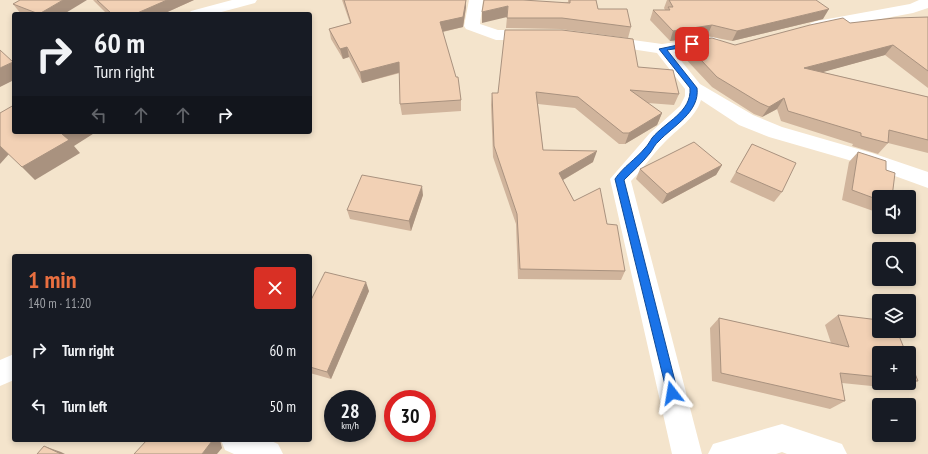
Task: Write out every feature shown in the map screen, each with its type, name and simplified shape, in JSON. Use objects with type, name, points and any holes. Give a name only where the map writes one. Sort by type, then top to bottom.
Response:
[{"type":"street","points":[[204,12],[250,0]]},
{"type":"street","points":[[476,0],[472,26],[496,35],[546,35]]},
{"type":"street","points":[[801,30],[926,4]]},
{"type":"street","points":[[592,39],[662,49],[707,42],[719,42],[725,46]]},
{"type":"street","points":[[662,49],[694,88],[746,120],[769,129],[928,180]]},
{"type":"street","points":[[687,454],[620,179],[648,150],[656,139],[674,124],[690,106],[694,96],[694,88]]},
{"type":"street","points":[[0,373],[12,368]]},
{"type":"street","points":[[723,454],[782,438],[832,454]]},
{"type":"street","points":[[240,442],[268,454]]},
{"type":"shaded area","points":[[0,0],[928,0],[928,454],[0,454]]},
{"type":"building","points":[[20,0],[63,0],[42,12],[34,12],[13,4]]},
{"type":"building","points":[[97,0],[167,0],[140,12],[110,12]]},
{"type":"building","points":[[344,0],[466,0],[463,17],[440,22],[456,77],[458,77],[461,100],[400,104],[399,62],[360,72],[347,47],[340,49],[329,29],[351,23]]},
{"type":"building","points":[[484,0],[523,0],[570,3],[570,0],[596,0],[598,9],[627,9],[631,27],[562,18],[507,18],[508,6],[482,12]]},
{"type":"building","points":[[669,0],[816,0],[829,9],[737,31],[712,25],[673,31],[653,10],[670,10],[668,7],[673,7]]},
{"type":"building","points":[[928,17],[928,71],[893,45],[804,68],[928,97],[928,140],[889,130],[888,143],[861,136],[861,133],[788,111],[784,98],[769,107],[717,77],[684,42],[712,38],[735,45],[810,25],[843,18],[850,23],[894,18]]},
{"type":"building","points":[[505,30],[562,30],[633,39],[638,67],[673,70],[679,94],[630,90],[662,113],[629,133],[623,133],[578,97],[536,92],[543,150],[597,151],[559,173],[574,201],[600,188],[607,224],[617,225],[625,271],[520,269],[517,214],[494,146],[492,93],[498,93]]},
{"type":"building","points":[[0,50],[12,62],[0,68]]},
{"type":"building","points":[[12,106],[12,134],[62,134],[69,140],[22,167],[0,146],[0,113]]},
{"type":"building","points":[[694,142],[722,165],[667,194],[640,169]]},
{"type":"building","points":[[752,144],[796,163],[782,192],[736,172]]},
{"type":"building","points":[[858,152],[886,161],[886,170],[895,173],[893,190],[872,190],[872,197],[852,190]]},
{"type":"building","points":[[362,175],[422,186],[409,221],[347,210]]},
{"type":"building","points":[[325,272],[366,282],[327,372],[312,368],[312,298]]},
{"type":"building","points":[[838,315],[872,319],[872,338],[900,338],[903,346],[872,346],[872,376],[840,373],[845,401],[721,373],[719,318],[849,347]]},
{"type":"building","points":[[145,442],[211,442],[202,454],[134,454]]},
{"type":"building","points":[[44,446],[61,454],[37,454]]},
{"type":"route","points":[[672,393],[620,179],[648,150],[656,139],[674,124],[690,106],[694,96],[694,88],[669,60],[662,49],[692,44]]}]
